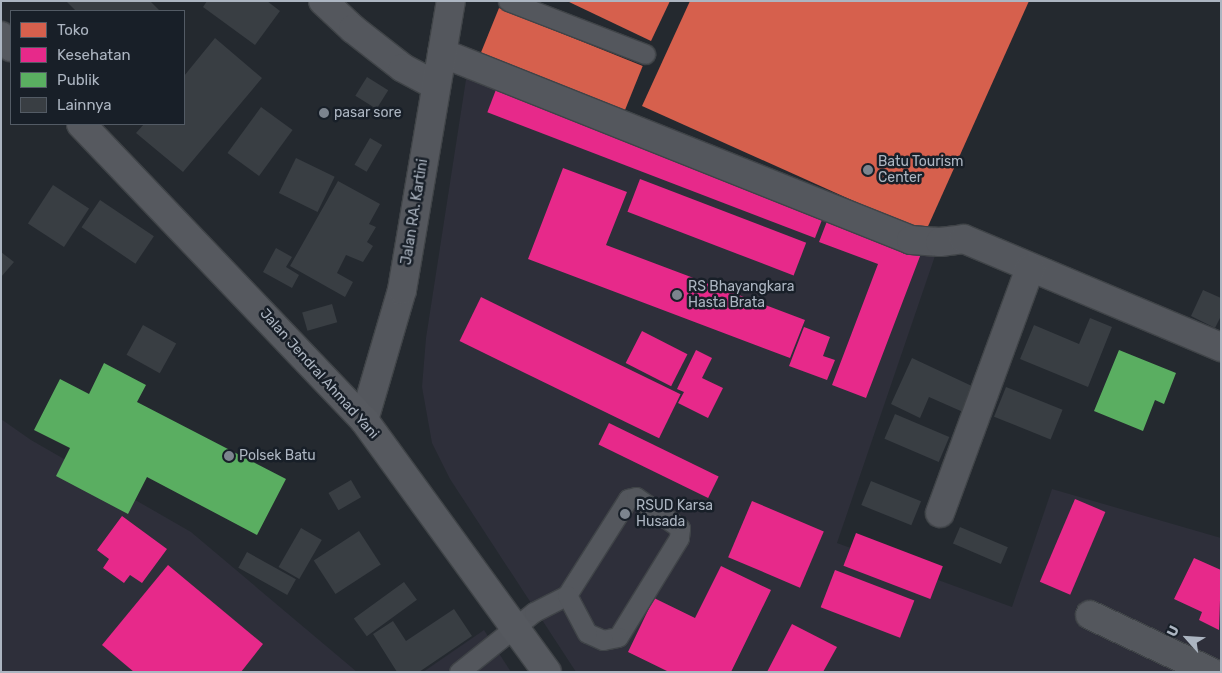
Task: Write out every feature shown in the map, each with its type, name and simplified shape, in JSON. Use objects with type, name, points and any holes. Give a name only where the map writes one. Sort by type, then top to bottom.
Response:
[{"type":"main road","points":[[1,36],[10,46]]},
{"type":"main road","name":"Jalan Jendral Ahmad Yani","points":[[83,125],[364,420],[547,672]]},
{"type":"street","points":[[323,1],[353,29],[403,68],[435,85]]},
{"type":"street","name":"Jalan RA. Kartini","points":[[364,420],[402,290],[435,85],[451,1]]},
{"type":"street","points":[[442,53],[911,240],[940,242],[964,239],[1221,347]]},
{"type":"street","points":[[940,513],[1030,268]]},
{"type":"street","points":[[1090,615],[1210,672]]},
{"type":"lane","points":[[508,1],[645,54]]},
{"type":"lane","points":[[459,672],[534,612],[567,595],[628,498],[636,497],[680,528],[679,538],[618,637],[603,640],[587,633],[567,595]]},
{"type":"shaded area","points":[[467,73],[936,253],[837,543],[1012,607],[1052,489],[1221,538],[1221,672],[576,672],[450,479],[432,443],[422,387],[426,338]]},
{"type":"shaded area","points":[[1,419],[31,440],[191,532],[357,672],[1,672]]},
{"type":"shaded area","points":[[484,630],[511,672],[423,672]]},
{"type":"building: Toko","points":[[567,1],[670,1],[651,41]]},
{"type":"building: Toko","name":"Batu Tourism Center","points":[[690,1],[1029,1],[925,233],[642,106]]},
{"type":"building: Toko","points":[[499,8],[643,66],[624,112],[480,54]]},
{"type":"building: Kesehatan","points":[[497,87],[825,213],[815,238],[487,112]]},
{"type":"building: Kesehatan","points":[[563,168],[627,192],[606,245],[805,320],[790,358],[528,259]]},
{"type":"building: Kesehatan","points":[[640,179],[806,243],[794,275],[627,212]]},
{"type":"building: Kesehatan","points":[[829,216],[922,251],[866,398],[832,385],[878,264],[819,242]]},
{"type":"building: Kesehatan","points":[[481,297],[681,394],[659,438],[460,341]]},
{"type":"building: Kesehatan","points":[[804,327],[830,337],[823,356],[835,360],[827,380],[789,366]]},
{"type":"building: Kesehatan","points":[[642,331],[687,354],[671,386],[626,363]]},
{"type":"building: Kesehatan","points":[[696,350],[712,358],[702,378],[723,388],[708,418],[678,403],[684,392],[677,389]]},
{"type":"building: Kesehatan","points":[[609,423],[719,476],[708,498],[598,445]]},
{"type":"building: Kesehatan","points":[[1075,499],[1105,512],[1070,595],[1040,582]]},
{"type":"building: Kesehatan","points":[[752,501],[824,531],[800,588],[728,557]]},
{"type":"building: Kesehatan","points":[[122,516],[167,549],[142,583],[130,575],[124,583],[103,568],[109,559],[97,550]]},
{"type":"building: Kesehatan","points":[[856,533],[943,566],[930,599],[843,566]]},
{"type":"building: Kesehatan","points":[[1194,558],[1221,570],[1219,630],[1199,620],[1202,612],[1174,599]]},
{"type":"building: Kesehatan","points":[[168,565],[263,644],[241,672],[134,672],[102,645]]},
{"type":"building: Kesehatan","points":[[721,566],[771,590],[731,672],[669,672],[628,652],[654,598],[695,618]]},
{"type":"building: Kesehatan","points":[[835,570],[914,600],[900,638],[821,607]]},
{"type":"building: Kesehatan","points":[[792,624],[837,647],[823,672],[767,672]]},
{"type":"building: Publik","points":[[1119,350],[1176,373],[1164,404],[1155,400],[1143,431],[1094,411]]},
{"type":"building: Publik","points":[[104,363],[146,385],[137,402],[286,479],[257,535],[147,477],[128,514],[56,476],[70,448],[34,430],[60,379],[89,394]]},
{"type":"building: Lainnya","points":[[66,1],[150,1],[159,10],[75,10]]},
{"type":"building: Lainnya","points":[[207,1],[267,1],[280,11],[255,45],[203,7]]},
{"type":"building: Lainnya","points":[[215,38],[262,78],[183,172],[136,133],[143,125],[185,125],[185,75]]},
{"type":"building: Lainnya","points":[[367,77],[388,90],[377,109],[355,96]]},
{"type":"building: Lainnya","points":[[261,107],[293,130],[259,176],[227,153]]},
{"type":"building: Lainnya","points":[[370,138],[382,145],[367,172],[354,165]]},
{"type":"building: Lainnya","points":[[296,158],[335,177],[318,212],[279,193]]},
{"type":"building: Lainnya","points":[[338,181],[380,204],[369,224],[376,227],[367,242],[373,246],[363,262],[346,255],[337,273],[353,282],[345,297],[290,266]]},
{"type":"building: Lainnya","points":[[53,185],[89,208],[64,247],[28,224]]},
{"type":"building: Lainnya","points":[[100,200],[154,236],[135,264],[82,227]]},
{"type":"building: Lainnya","points":[[276,248],[292,257],[286,267],[299,275],[292,288],[263,272]]},
{"type":"building: Lainnya","points":[[1,252],[14,262],[1,277]]},
{"type":"building: Lainnya","points":[[1203,290],[1221,298],[1221,316],[1215,328],[1191,316]]},
{"type":"building: Lainnya","points":[[332,304],[337,322],[307,331],[302,313]]},
{"type":"building: Lainnya","points":[[1090,318],[1112,327],[1088,387],[1020,359],[1034,325],[1079,344]]},
{"type":"building: Lainnya","points":[[143,325],[176,343],[160,373],[127,355]]},
{"type":"building: Lainnya","points":[[912,358],[974,387],[963,412],[929,397],[920,418],[891,404]]},
{"type":"building: Lainnya","points":[[1006,387],[1063,410],[1051,440],[994,417]]},
{"type":"building: Lainnya","points":[[895,414],[949,437],[939,462],[884,439]]},
{"type":"building: Lainnya","points":[[351,480],[361,497],[338,510],[328,493]]},
{"type":"building: Lainnya","points":[[871,481],[921,501],[911,525],[861,505]]},
{"type":"building: Lainnya","points":[[960,527],[1008,547],[1001,564],[953,544]]},
{"type":"building: Lainnya","points":[[301,528],[322,540],[299,579],[278,567]]},
{"type":"building: Lainnya","points":[[359,531],[381,565],[335,594],[314,560]]},
{"type":"building: Lainnya","points":[[247,552],[296,579],[287,595],[238,568]]},
{"type":"building: Lainnya","points":[[404,582],[417,600],[367,636],[354,618]]},
{"type":"building: Lainnya","points":[[454,609],[472,636],[419,672],[397,672],[373,634],[393,621],[406,641]]},
{"type":"place","name":"pasar sore","points":[[324,113]]},
{"type":"place","name":"Batu Tourism Center","points":[[868,170]]},
{"type":"place","name":"RS Bhayangkara Hasta Brata","points":[[677,295]]},
{"type":"place","name":"Polsek Batu","points":[[229,456]]},
{"type":"place","name":"RSUD Karsa Husada","points":[[625,514]]}]
